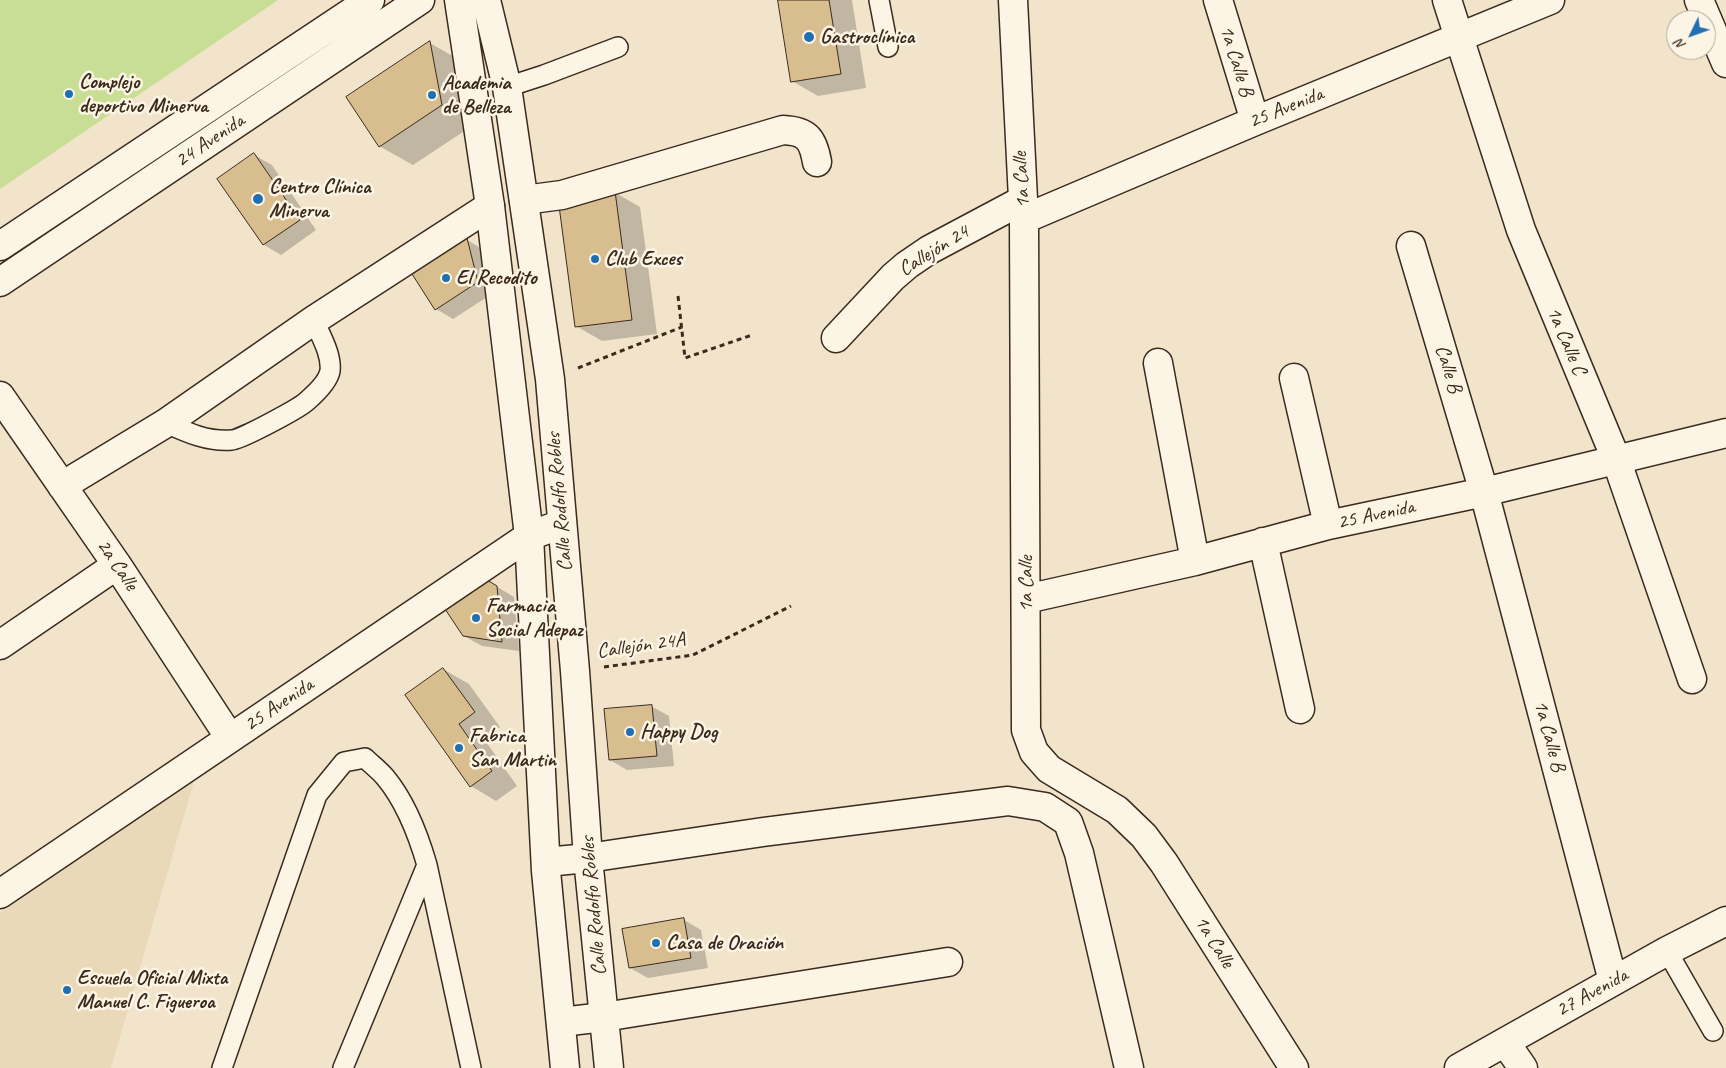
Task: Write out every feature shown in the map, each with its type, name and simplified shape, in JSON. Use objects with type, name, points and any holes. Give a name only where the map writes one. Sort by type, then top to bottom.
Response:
[{"type":"street","name":"24 Avenida","points":[[0,246],[370,0]]},
{"type":"street","name":"24 Avenida","points":[[0,282],[420,0]]},
{"type":"street","name":"Calle Rodolfo Robles","points":[[459,0],[490,206],[529,536],[546,862],[565,1068]]},
{"type":"street","name":"Calle Rodolfo Robles","points":[[486,0],[507,87],[550,379],[575,671],[588,858],[610,1068]]},
{"type":"street","name":"1a Calle","points":[[1013,0],[1024,209],[1026,730],[1034,752],[1049,769],[1117,810],[1144,836],[1164,863],[1294,1068]]},
{"type":"street","name":"1a Calle B","points":[[1218,0],[1255,121]]},
{"type":"street","name":"1a Calle C","points":[[1447,0],[1521,230],[1616,459],[1692,679]]},
{"type":"street","name":"25 Avenida","points":[[1024,209],[1255,121],[1550,0]]},
{"type":"street","points":[[1699,0],[1726,63]]},
{"type":"street","points":[[524,200],[562,195],[783,130],[798,130],[808,138],[814,148],[817,162]]},
{"type":"street","points":[[62,486],[166,423],[314,320],[490,206]]},
{"type":"street","name":"Callejón 24","points":[[836,338],[893,277],[907,265],[929,250],[1024,209]]},
{"type":"street","name":"Calle B","points":[[1411,246],[1484,492]]},
{"type":"street","points":[[1158,363],[1195,560]]},
{"type":"street","points":[[1294,378],[1328,525]]},
{"type":"street","name":"2a Calle","points":[[0,396],[117,565],[230,738]]},
{"type":"street","name":"25 Avenida","points":[[1026,599],[1195,560],[1328,525],[1484,492],[1726,433]]},
{"type":"street","name":"1a Calle B","points":[[1484,492],[1614,981]]},
{"type":"street","name":"25 Avenida","points":[[0,894],[529,536],[562,524]]},
{"type":"street","points":[[1263,542],[1300,709]]},
{"type":"street","points":[[0,645],[117,565]]},
{"type":"street","points":[[546,862],[588,858],[764,832],[1008,801],[1045,807],[1068,822],[1079,853],[1129,1068]]},
{"type":"street","name":"27 Avenida","points":[[1459,1068],[1667,951],[1726,921]]},
{"type":"street","points":[[561,1022],[604,1017],[948,962]]},
{"type":"street","points":[[1505,1042],[1523,1068]]},
{"type":"lane","points":[[879,0],[888,47]]},
{"type":"lane","points":[[507,87],[544,76],[618,47]]},
{"type":"lane","points":[[166,423],[211,440],[235,440],[306,403],[321,387],[330,372],[328,356],[314,320]]},
{"type":"lane","points":[[222,1068],[317,795],[344,762],[365,758],[385,776],[419,836],[471,1068]]},
{"type":"lane","points":[[342,1068],[427,865]]},
{"type":"lane","points":[[1667,951],[1713,1031]]},
{"type":"path","points":[[678,296],[685,358],[752,335]]},
{"type":"path","points":[[550,379],[682,327]]},
{"type":"path","name":"Callejón 24A","points":[[575,671],[693,655],[791,606]]},
{"type":"shaded area","name":"Escuela Oficial Mixta Manuel C. Figueroa","points":[[194,781],[111,1068],[0,1068],[0,913]]},
{"type":"green space","name":"Complejo deportivo Minerva","points":[[0,0],[278,0],[0,189]]},
{"type":"building","name":"Gastroclínica","points":[[778,0],[829,0],[841,74],[791,82]]},
{"type":"building","points":[[430,41],[442,105],[379,147],[346,97]]},
{"type":"building","name":"Centro Clínica Minerva","points":[[254,153],[300,220],[263,245],[217,179]]},
{"type":"building","name":"Club Exces","points":[[615,191],[632,320],[575,327],[558,198]]},
{"type":"building","name":"El Recodito","points":[[467,238],[478,282],[435,310],[412,274]]},
{"type":"building","name":"Farmacia Social Adepaz","points":[[479,575],[497,586],[502,642],[463,636],[439,600]]},
{"type":"building","name":"Fabrica San Martin","points":[[443,668],[475,712],[459,724],[492,771],[470,787],[405,695]]},
{"type":"building","name":"Happy Dog","points":[[652,705],[657,756],[609,760],[604,709]]},
{"type":"building","name":"Casa de Oración","points":[[684,918],[691,958],[629,968],[622,929]]},
{"type":"place","name":"Gastroclínica","points":[[809,37]]},
{"type":"place","name":"Complejo deportivo Minerva","points":[[69,94]]},
{"type":"place","name":"Academia de Belleza","points":[[432,95]]},
{"type":"place","name":"Centro Clínica Minerva","points":[[258,199]]},
{"type":"place","name":"Club Exces","points":[[595,259]]},
{"type":"place","name":"El Recodito","points":[[446,278]]},
{"type":"place","name":"Farmacia Social Adepaz","points":[[476,618]]},
{"type":"place","name":"Happy Dog","points":[[630,732]]},
{"type":"place","name":"Fabrica San Martin","points":[[459,748]]},
{"type":"place","name":"Casa de Oración","points":[[656,943]]},
{"type":"place","name":"Escuela Oficial Mixta Manuel C. Figueroa","points":[[67,990]]}]
